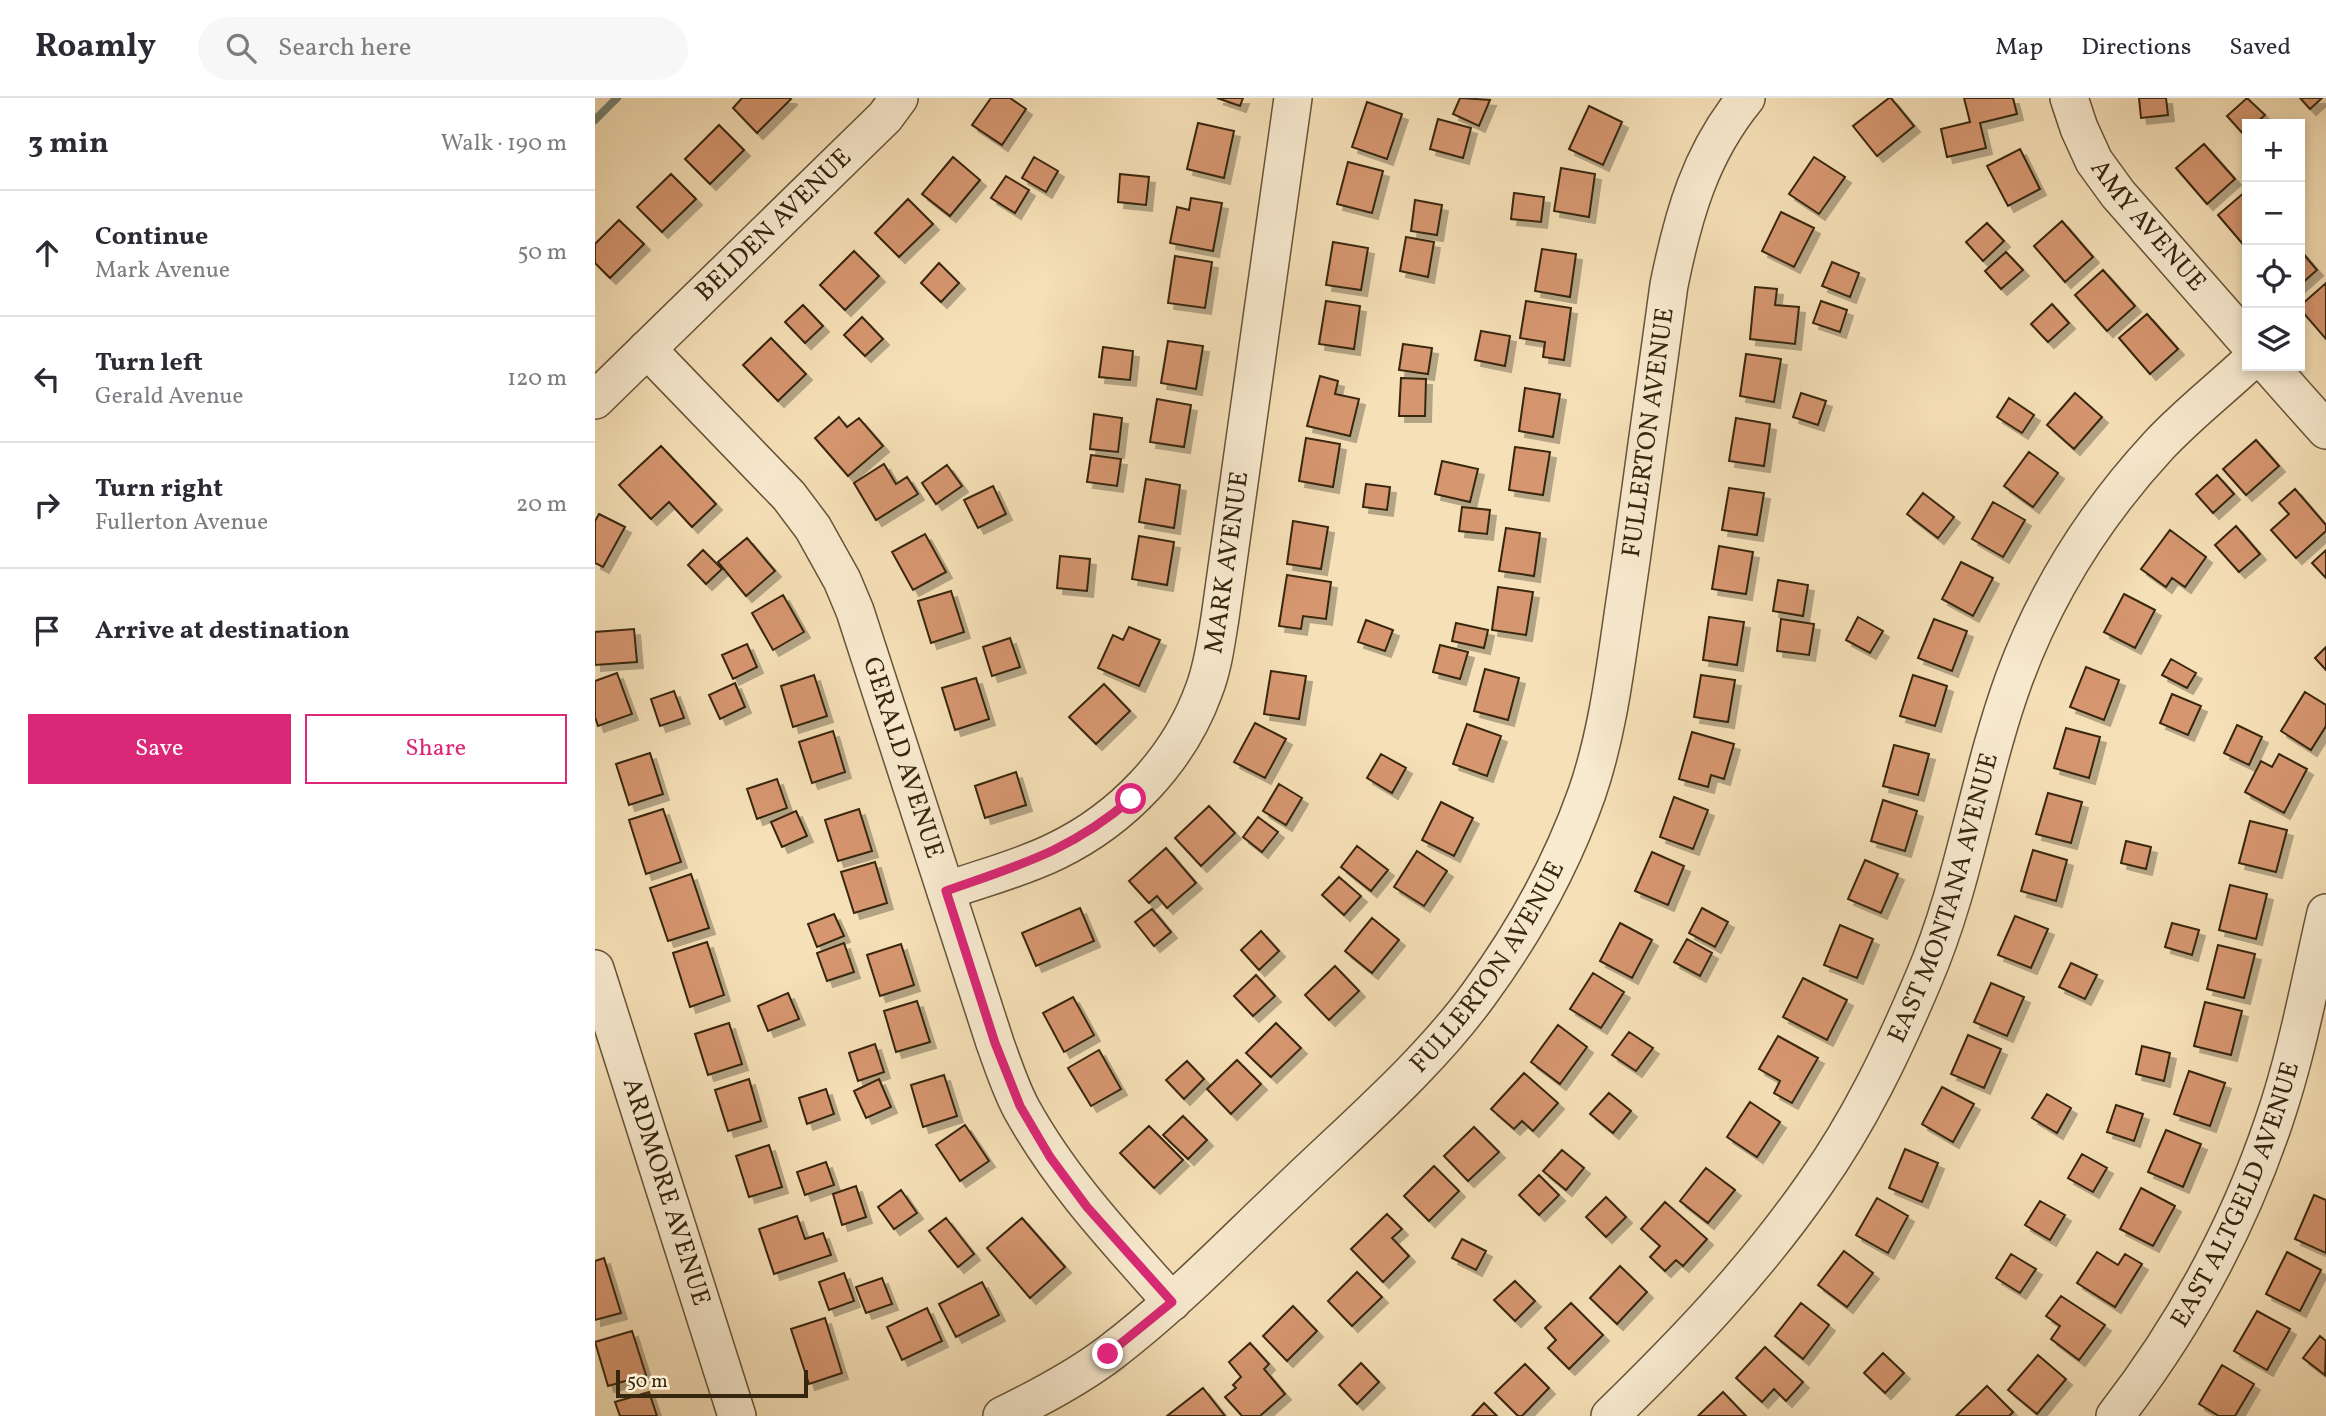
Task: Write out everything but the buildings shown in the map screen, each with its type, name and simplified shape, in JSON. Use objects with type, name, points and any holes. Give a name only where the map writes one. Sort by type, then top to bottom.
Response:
[{"type":"street","name":"BELDEN AVENUE","points":[[647,349],[885,117],[899,98]]},
{"type":"street","name":"MARK AVENUE","points":[[946,891],[1055,851],[1112,816],[1158,769],[1182,733],[1204,692],[1214,657],[1220,618],[1293,98]]},
{"type":"street","name":"FULLERTON AVENUE","points":[[1002,1416],[1036,1400],[1108,1354],[1172,1302],[1381,1101],[1446,1035],[1480,993],[1550,877],[1586,794],[1599,751],[1618,655],[1669,285],[1678,240],[1691,195],[1708,156],[1730,117],[1747,98]]},
{"type":"street","name":"AMY AVENUE","points":[[2069,98],[2094,161],[2117,194],[2242,335]]},
{"type":"street","points":[[595,401],[647,349]]},
{"type":"street","name":"GERALD AVENUE","points":[[647,349],[789,496],[813,528],[842,580],[855,611],[995,1043],[1020,1106],[1050,1157],[1087,1207],[1172,1302]]},
{"type":"street","name":"EAST MONTANA AVENUE","points":[[1611,1416],[1708,1318],[1748,1272],[1816,1184],[1840,1146],[1869,1096],[1924,977],[1961,874],[1993,747],[2014,680],[2035,628],[2060,579],[2091,531],[2137,470],[2189,416],[2242,368]]},
{"type":"street","points":[[2273,371],[2326,430]]},
{"type":"street","name":"EAST ALTGELD AVENUE","points":[[2115,1416],[2198,1291],[2247,1196],[2275,1119],[2326,913]]},
{"type":"street","name":"ARDMORE AVENUE","points":[[595,970],[737,1416]]},
{"type":"waterway","points":[[595,120],[617,98]]},
{"type":"route","points":[[1108,1354],[1172,1302],[1066,1180],[1020,1106],[995,1043],[946,891],[1055,851],[1086,834],[1131,799]]}]
